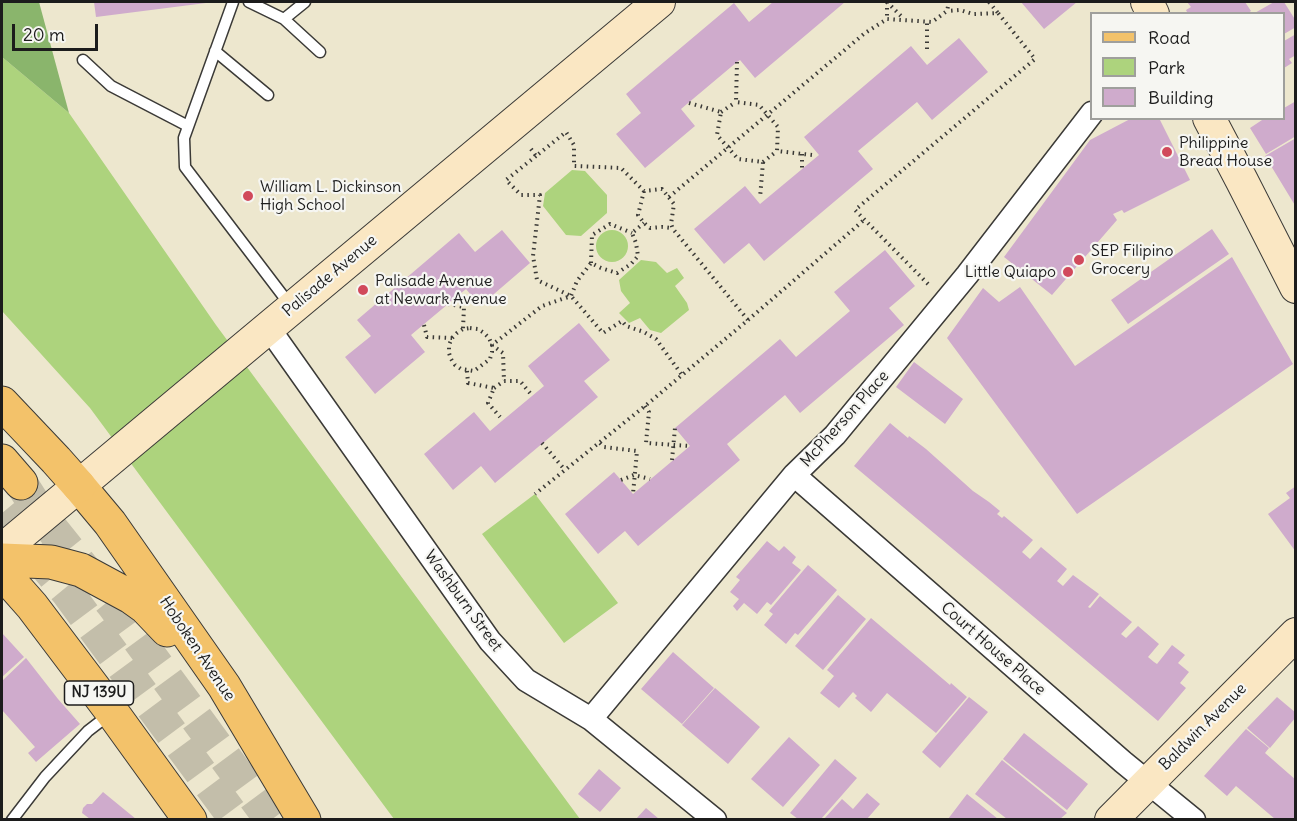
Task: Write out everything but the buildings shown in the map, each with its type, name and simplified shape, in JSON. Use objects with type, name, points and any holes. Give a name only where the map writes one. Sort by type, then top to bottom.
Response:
[{"type":"main road","name":"Palisade Avenue","points":[[2,550],[659,2]]},
{"type":"main road","points":[[1210,120],[1296,288]]},
{"type":"main road","name":"Hoboken Avenue","points":[[2,403],[56,460],[110,523],[224,686],[304,819]]},
{"type":"main road","points":[[2,560],[51,562],[65,565],[81,570],[115,587],[145,607],[224,686]]},
{"type":"main road","name":"NJ 139U","points":[[2,572],[32,606],[190,819]]},
{"type":"main road","name":"Baldwin Avenue","points":[[1111,819],[1296,634]]},
{"type":"street","name":"McPherson Place","points":[[591,719],[794,475],[850,417],[967,274],[1090,116]]},
{"type":"street","name":"Washburn Street","points":[[261,333],[490,641],[526,680],[591,719],[716,819]]},
{"type":"street","name":"Court House Place","points":[[794,475],[1148,783],[1194,819]]},
{"type":"lane","points":[[233,2],[184,138],[185,167],[292,307]]},
{"type":"lane","points":[[249,2],[284,19],[320,52]]},
{"type":"lane","points":[[284,19],[305,2]]},
{"type":"lane","points":[[215,51],[268,95]]},
{"type":"lane","points":[[83,60],[111,86],[189,126]]},
{"type":"lane","points":[[12,819],[45,777],[88,731],[112,712]]},
{"type":"path","points":[[887,2],[887,19]]},
{"type":"path","points":[[887,2],[905,20]]},
{"type":"path","points":[[947,11],[949,2]]},
{"type":"path","points":[[932,288],[855,210],[1035,59],[989,2]]},
{"type":"path","points":[[669,197],[866,33],[887,19],[932,22],[947,11],[960,10],[973,14],[998,13]]},
{"type":"path","points":[[927,22],[927,49]]},
{"type":"path","points":[[736,102],[737,62]]},
{"type":"path","points":[[777,151],[778,127],[759,105],[736,102],[721,112],[717,135],[738,159],[763,162],[777,151],[812,155]]},
{"type":"path","points":[[689,103],[721,112]]},
{"type":"path","points":[[644,191],[621,168],[574,166],[574,145],[566,132],[506,180],[521,195],[540,195],[532,256],[537,280],[571,296],[603,333],[622,321],[626,326],[656,339],[682,376]]},
{"type":"path","points":[[531,149],[536,156]]},
{"type":"path","points":[[802,154],[802,169]]},
{"type":"path","points":[[760,198],[763,162]]},
{"type":"path","points":[[644,191],[662,189],[669,197],[674,204],[671,224],[673,228],[748,320]]},
{"type":"path","points":[[644,191],[638,216],[650,228],[673,228]]},
{"type":"path","points":[[535,494],[682,376],[864,220]]},
{"type":"path","points":[[632,233],[644,223]]},
{"type":"path","points":[[504,381],[502,353],[492,345],[484,333],[478,329],[463,329],[452,338],[449,345],[451,359],[455,365],[461,369],[474,371],[490,359],[492,345],[542,306],[571,296],[577,281],[591,263],[592,235],[610,224],[632,233],[638,256],[631,264],[617,273],[591,263]]},
{"type":"path","points":[[448,304],[464,307],[463,329]]},
{"type":"path","points":[[424,325],[427,337],[452,338]]},
{"type":"path","points":[[467,370],[468,383],[494,388]]},
{"type":"path","points":[[501,417],[488,403],[494,388],[504,381],[520,381],[530,393]]},
{"type":"path","points":[[645,406],[649,411],[646,442],[690,446]]},
{"type":"path","points":[[672,460],[675,428]]},
{"type":"path","points":[[543,443],[565,470]]},
{"type":"path","points":[[600,443],[604,447],[637,451],[633,494]]},
{"type":"path","points":[[621,480],[634,475],[650,479]]},
{"type":"green space","points":[[2,2],[39,2],[69,113],[2,57]]},
{"type":"green space","points":[[2,57],[69,113],[216,325],[580,819],[394,819],[90,408],[2,311]]},
{"type":"green space","points":[[572,170],[585,171],[607,195],[607,213],[581,236],[566,235],[543,206],[545,193]]},
{"type":"green space","points":[[612,230],[624,234],[628,246],[624,258],[612,262],[600,258],[596,246],[600,234]]},
{"type":"green space","points":[[641,260],[656,262],[667,273],[677,268],[684,278],[675,286],[689,310],[661,333],[650,330],[640,318],[629,323],[619,313],[630,303],[621,291],[619,280]]},
{"type":"green space","points":[[535,494],[618,603],[564,643],[482,534]]},
{"type":"tunnel","points":[[21,483],[44,519],[113,605],[271,820]]},
{"type":"tunnel","points":[[2,513],[67,592],[236,820]]},
{"type":"place","name":"Philippine Bread House","points":[[1167,152]]},
{"type":"place","name":"William L. Dickinson High School","points":[[248,196]]},
{"type":"place","name":"SEP Filipino Grocery","points":[[1079,260]]},
{"type":"place","name":"Little Quiapo","points":[[1068,272]]},
{"type":"place","name":"Palisade Avenue at Newark Avenue","points":[[363,290]]}]
